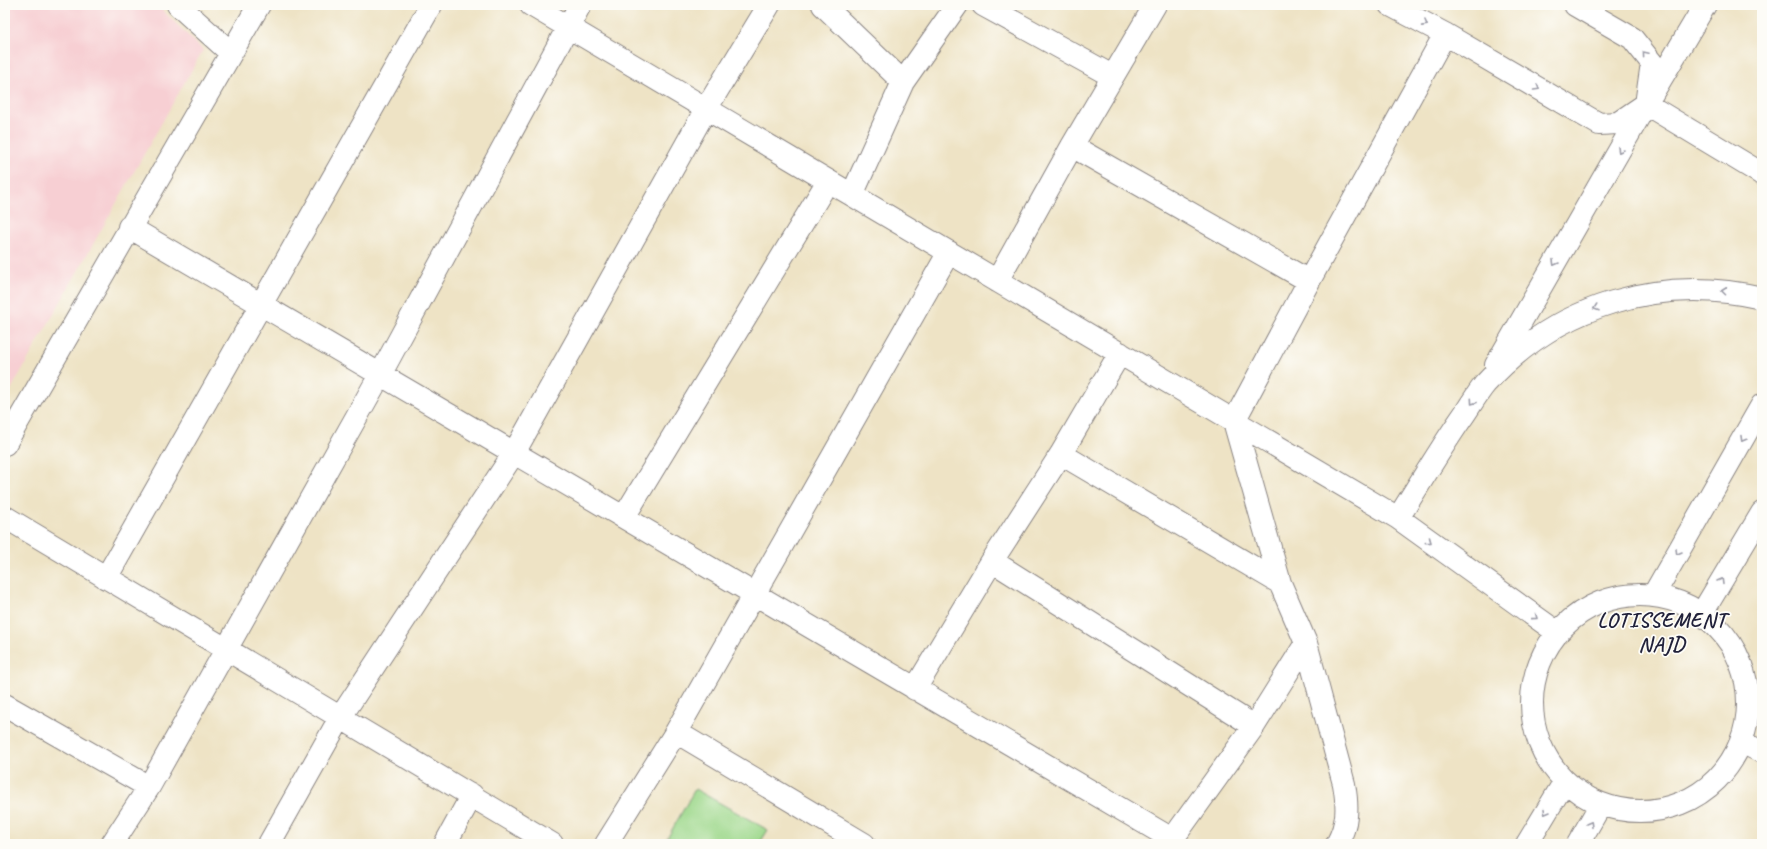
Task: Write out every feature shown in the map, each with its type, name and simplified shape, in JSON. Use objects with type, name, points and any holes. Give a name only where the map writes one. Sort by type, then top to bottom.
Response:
[{"type":"street","points":[[178,5],[231,53]]},
{"type":"street","points":[[5,444],[129,227],[259,5]]},
{"type":"street","points":[[106,578],[430,5]]},
{"type":"street","points":[[531,5],[1398,518],[1558,633]]},
{"type":"street","points":[[112,844],[149,787],[380,375],[580,5]]},
{"type":"street","points":[[269,844],[340,718],[514,453],[706,109],[769,5]]},
{"type":"street","points":[[823,5],[903,82]]},
{"type":"street","points":[[852,195],[903,82],[957,5]]},
{"type":"street","points":[[983,5],[1112,76]]},
{"type":"street","points":[[997,281],[1112,76],[1155,5]]},
{"type":"street","points":[[1390,5],[1444,34],[1599,124],[1618,123],[1646,104],[1652,63],[1632,38],[1575,5]]},
{"type":"street","points":[[1398,518],[1445,443],[1485,385],[1646,104],[1705,5]]},
{"type":"street","points":[[1337,844],[1344,831],[1348,803],[1344,784],[1306,643],[1280,583],[1234,421],[1309,280],[1444,34]]},
{"type":"street","points":[[1646,104],[1762,174]]},
{"type":"street","points":[[1072,146],[1309,280]]},
{"type":"street","points":[[624,517],[828,181]]},
{"type":"street","points":[[129,227],[753,593],[1171,842],[1254,726],[1306,643]]},
{"type":"street","points":[[606,844],[676,732],[753,593],[949,252]]},
{"type":"street","points":[[1485,385],[1534,340],[1552,328],[1592,309],[1612,302],[1650,293],[1691,289],[1719,290],[1762,298]]},
{"type":"street","points":[[915,689],[992,561],[1061,454],[1120,354]]},
{"type":"street","points":[[1653,596],[1762,406]]},
{"type":"street","points":[[1061,454],[1280,583]]},
{"type":"street","points":[[1701,615],[1762,513]]},
{"type":"street","points":[[5,518],[552,844]]},
{"type":"street","points":[[992,561],[1254,726]]},
{"type":"street","points":[[1653,596],[1678,602],[1701,615],[1714,624],[1725,636],[1736,655],[1746,680],[1749,712],[1746,728],[1734,757],[1725,771],[1715,783],[1690,800],[1676,806],[1646,811],[1631,811],[1601,804],[1582,795],[1565,781],[1546,756],[1535,727],[1532,713],[1532,697],[1538,662],[1558,633],[1576,616],[1590,607],[1605,601],[1621,597],[1653,596]]},
{"type":"street","points":[[5,705],[149,787]]},
{"type":"street","points":[[676,732],[864,844]]},
{"type":"street","points":[[1741,742],[1762,752]]},
{"type":"street","points":[[1528,844],[1565,781]]},
{"type":"street","points":[[445,844],[472,795]]},
{"type":"street","points":[[1578,844],[1601,804]]},
{"type":"shaded area","points":[[5,5],[157,5],[203,50],[5,400]]},
{"type":"green space","points":[[695,789],[768,830],[759,844],[664,844]]},
{"type":"district","name":"LOTISSEMENT NAJD","points":[[1662,632]]}]
